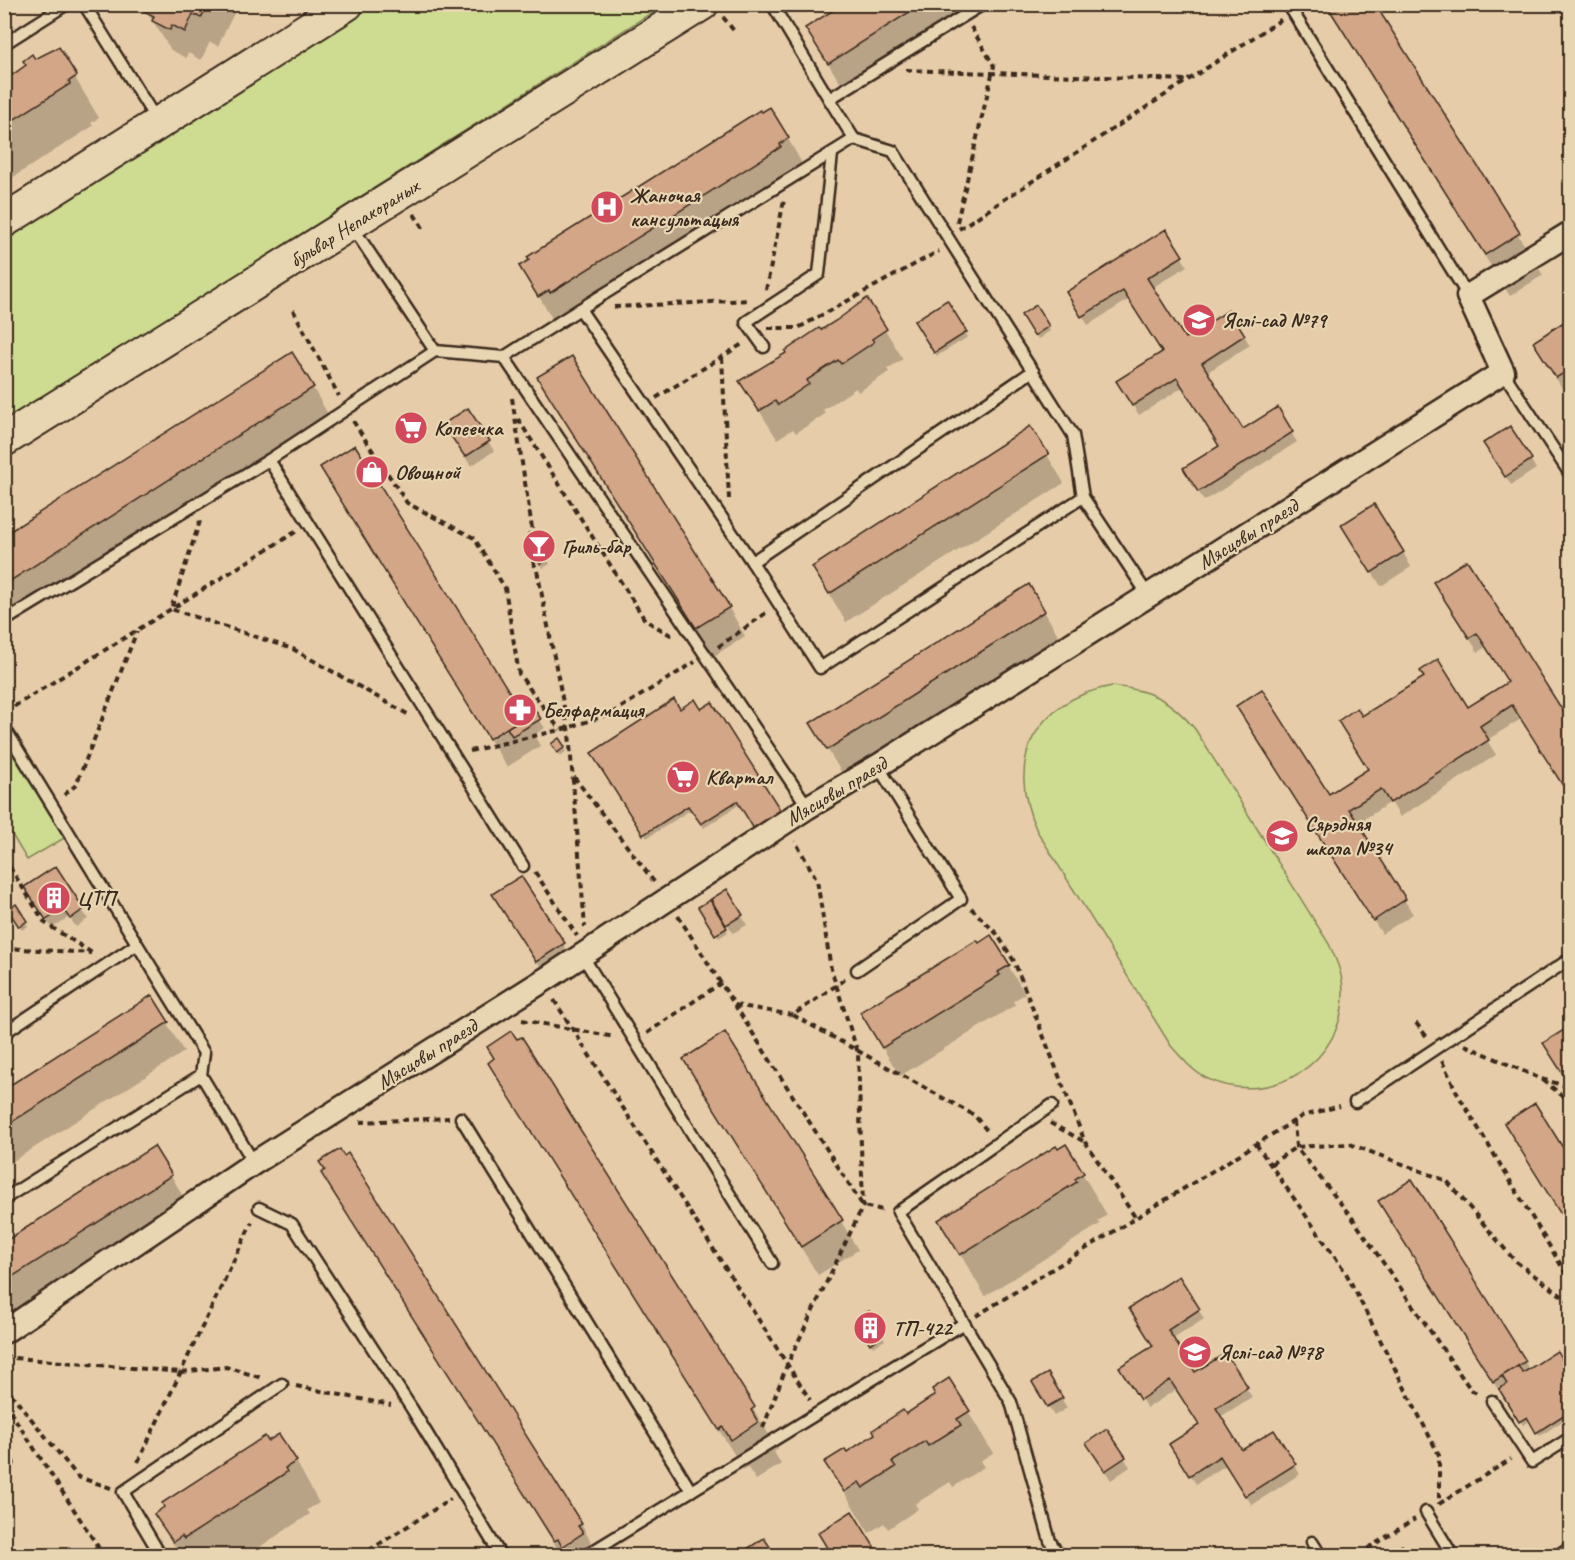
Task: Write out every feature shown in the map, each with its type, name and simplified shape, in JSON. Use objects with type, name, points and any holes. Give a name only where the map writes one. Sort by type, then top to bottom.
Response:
[{"type":"main road","points":[[4,221],[347,4]]},
{"type":"main road","name":"бульвар Непакораных","points":[[4,440],[702,4]]},
{"type":"street","points":[[1503,372],[1468,296],[1570,233]]},
{"type":"street","name":"Мясцовы праезд","points":[[4,1332],[254,1163],[585,954],[808,807],[878,766],[1503,372]]},
{"type":"lane","points":[[4,44],[67,4]]},
{"type":"lane","points":[[84,4],[158,124]]},
{"type":"lane","points":[[772,4],[854,139],[893,152],[1074,435],[1083,497],[1148,595]]},
{"type":"lane","points":[[829,99],[983,4]]},
{"type":"lane","points":[[1290,8],[1468,296]]},
{"type":"lane","points":[[4,621],[269,459],[435,351],[504,357],[854,139]]},
{"type":"lane","points":[[764,347],[746,322],[819,274],[832,154]]},
{"type":"lane","points":[[351,224],[435,351]]},
{"type":"lane","points":[[580,309],[752,562],[820,668],[1083,497]]},
{"type":"lane","points":[[504,357],[808,807]]},
{"type":"lane","points":[[752,562],[1033,371]]},
{"type":"lane","points":[[1503,372],[1568,466]]},
{"type":"lane","points":[[269,459],[523,866]]},
{"type":"lane","points":[[4,727],[204,1053],[201,1075],[254,1163]]},
{"type":"lane","points":[[857,970],[961,899],[878,766]]},
{"type":"lane","points":[[4,1033],[136,945]]},
{"type":"lane","points":[[585,954],[634,1041],[772,1263]]},
{"type":"lane","points":[[1355,1102],[1435,1046],[1570,959]]},
{"type":"lane","points":[[4,1199],[201,1075]]},
{"type":"lane","points":[[1052,1105],[898,1212],[1011,1402],[1050,1541],[1059,1556]]},
{"type":"lane","points":[[461,1118],[691,1491]]},
{"type":"lane","points":[[259,1208],[292,1224],[412,1410],[501,1556]]},
{"type":"lane","points":[[585,1556],[963,1324]]},
{"type":"lane","points":[[161,1556],[123,1492],[282,1383]]},
{"type":"lane","points":[[1492,1401],[1532,1462],[1570,1438]]},
{"type":"lane","points":[[1426,1512],[1453,1556]]},
{"type":"lane","points":[[1312,1542],[1322,1556]]},
{"type":"lane","points":[[1557,1556],[1570,1547]]},
{"type":"path","points":[[964,16],[994,66],[954,232],[1189,80],[1290,8]]},
{"type":"path","points":[[878,69],[1189,80]]},
{"type":"path","points":[[764,299],[788,180]]},
{"type":"path","points":[[645,405],[769,327],[798,328],[952,244]]},
{"type":"path","points":[[580,309],[782,298]]},
{"type":"path","points":[[293,310],[346,409],[407,503],[474,538],[505,588],[519,674],[560,730]]},
{"type":"path","points":[[722,357],[730,530]]},
{"type":"path","points":[[512,396],[532,528],[525,545],[537,570],[568,728],[585,954]]},
{"type":"path","points":[[516,416],[645,620],[706,655]]},
{"type":"path","points":[[171,609],[208,497]]},
{"type":"path","points":[[4,712],[309,524]]},
{"type":"path","points":[[454,755],[568,728],[612,713],[706,655],[779,604]]},
{"type":"path","points":[[171,609],[293,649],[439,732]]},
{"type":"path","points":[[52,805],[76,785],[138,630]]},
{"type":"path","points":[[572,775],[667,899],[863,1206],[898,1212]]},
{"type":"path","points":[[754,1452],[787,1365],[863,1206],[858,1053],[831,969],[817,880],[785,822]]},
{"type":"path","points":[[4,858],[45,923],[92,953]]},
{"type":"path","points":[[523,866],[532,867],[585,954]]},
{"type":"path","points":[[961,899],[997,934],[1014,961],[1085,1142],[1135,1217]]},
{"type":"path","points":[[4,948],[122,955]]},
{"type":"path","points":[[793,1015],[857,970]]},
{"type":"path","points":[[542,981],[818,1413]]},
{"type":"path","points":[[490,1014],[634,1041],[721,983]]},
{"type":"path","points":[[735,1005],[793,1015],[858,1053],[975,1115],[998,1143]]},
{"type":"path","points":[[1416,1023],[1435,1046],[1457,1094],[1570,1280]]},
{"type":"path","points":[[1448,1038],[1541,1079],[1570,1087]]},
{"type":"path","points":[[1541,1079],[1570,1102]]},
{"type":"path","points":[[963,1324],[1294,1121],[1355,1102]]},
{"type":"path","points":[[1036,1116],[1085,1142]]},
{"type":"path","points":[[318,1123],[461,1118]]},
{"type":"path","points":[[1294,1121],[1296,1147],[1353,1219],[1471,1390],[1492,1401]]},
{"type":"path","points":[[1256,1144],[1346,1274],[1439,1455],[1439,1504]]},
{"type":"path","points":[[1271,1164],[1296,1147],[1350,1144],[1447,1181],[1515,1261],[1570,1302]]},
{"type":"path","points":[[4,1385],[78,1477],[123,1492],[259,1208]]},
{"type":"path","points":[[4,1357],[181,1372],[226,1367],[282,1383],[412,1410]]},
{"type":"path","points":[[4,1402],[104,1556]]},
{"type":"path","points":[[1362,1556],[1362,1552],[1524,1451]]},
{"type":"path","points":[[360,1556],[463,1492]]},
{"type":"green space","points":[[369,5],[664,5],[5,421],[5,235]]},
{"type":"green space","points":[[1112,686],[1138,690],[1159,698],[1177,710],[1195,729],[1334,955],[1343,992],[1340,1017],[1331,1039],[1318,1058],[1300,1073],[1279,1083],[1256,1087],[1232,1086],[1208,1079],[1184,1060],[1171,1046],[1037,831],[1028,805],[1024,780],[1026,758],[1033,737],[1046,719],[1063,705],[1085,693]]},
{"type":"green space","points":[[10,744],[66,837],[27,860],[5,823],[5,747]]},
{"type":"building","points":[[148,4],[208,4],[201,18],[193,14],[185,32],[172,25],[170,30],[152,21],[154,16],[144,11]]},
{"type":"building","points":[[843,4],[922,4],[828,64],[805,28]]},
{"type":"building","points":[[1326,4],[1375,4],[1520,233],[1485,255]]},
{"type":"building","points":[[59,47],[77,76],[69,81],[70,84],[4,126],[4,81],[26,65],[23,61],[32,54],[35,59]]},
{"type":"building","points":[[770,107],[789,138],[780,144],[781,147],[550,293],[549,290],[538,297],[519,266],[529,260],[527,257],[760,110],[762,112]]},
{"type":"building","points":[[1166,229],[1183,256],[1147,278],[1185,338],[1229,310],[1245,335],[1202,363],[1243,429],[1278,407],[1293,432],[1198,492],[1183,468],[1219,446],[1177,378],[1132,406],[1116,381],[1162,352],[1123,291],[1081,317],[1066,292]]},
{"type":"building","points":[[867,298],[887,329],[872,339],[874,342],[841,364],[838,360],[807,380],[809,384],[778,405],[775,401],[759,411],[739,381],[786,353],[785,351],[819,328],[821,330],[837,320]]},
{"type":"building","points":[[947,300],[967,332],[934,353],[914,321]]},
{"type":"building","points":[[1036,305],[1049,326],[1034,336],[1021,315]]},
{"type":"building","points":[[1570,318],[1570,369],[1556,378],[1533,342]]},
{"type":"building","points":[[292,352],[314,387],[4,585],[4,535]]},
{"type":"building","points":[[572,356],[730,607],[696,628],[537,377]]},
{"type":"building","points":[[468,408],[490,441],[465,457],[443,424]]},
{"type":"building","points":[[1030,426],[1049,454],[829,594],[812,567]]},
{"type":"building","points":[[1510,426],[1532,459],[1505,477],[1483,443]]},
{"type":"building","points":[[355,445],[525,717],[489,739],[320,467]]},
{"type":"building","points":[[1374,504],[1404,552],[1371,573],[1341,525]]},
{"type":"building","points":[[537,539],[549,559],[540,564],[528,545]]},
{"type":"building","points":[[1467,560],[1570,722],[1570,797],[1512,705],[1480,726],[1489,740],[1390,803],[1381,789],[1349,809],[1406,899],[1373,921],[1236,706],[1262,689],[1329,794],[1368,769],[1338,721],[1357,708],[1362,716],[1424,677],[1420,671],[1438,659],[1468,707],[1508,682],[1477,633],[1469,638],[1433,582]]},
{"type":"building","points":[[1029,584],[1045,611],[827,750],[810,723]]},
{"type":"building","points":[[526,696],[541,719],[512,736],[507,728],[525,717],[516,703]]},
{"type":"building","name":"Квартал","points":[[674,699],[680,709],[695,699],[701,709],[712,702],[781,811],[754,829],[737,801],[701,824],[688,806],[643,835],[591,753]]},
{"type":"building","points":[[559,738],[565,747],[557,753],[551,744]]},
{"type":"building","name":"ЦТП","points":[[56,866],[84,909],[70,919],[63,909],[46,920],[24,887]]},
{"type":"building","points":[[521,876],[565,943],[536,962],[492,894]]},
{"type":"building","points":[[727,889],[743,915],[726,925],[711,899]]},
{"type":"building","points":[[710,900],[727,928],[715,935],[698,907]]},
{"type":"building","points":[[16,904],[27,921],[19,927],[8,910]]},
{"type":"building","points":[[991,935],[1010,965],[998,972],[1000,975],[882,1048],[860,1012],[977,940],[979,943]]},
{"type":"building","points":[[152,995],[169,1022],[4,1127],[4,1089]]},
{"type":"building","points":[[1570,1026],[1570,1072],[1564,1076],[1543,1043]]},
{"type":"building","points":[[511,1031],[517,1039],[522,1037],[755,1407],[751,1410],[758,1422],[731,1440],[723,1427],[719,1430],[488,1063],[494,1058],[487,1047]]},
{"type":"building","points":[[725,1032],[843,1220],[801,1247],[683,1059]]},
{"type":"building","points":[[1535,1103],[1570,1159],[1570,1229],[1504,1123]]},
{"type":"building","points":[[1066,1144],[1084,1173],[1075,1179],[1077,1182],[960,1255],[938,1220],[1056,1146],[1058,1149]]},
{"type":"building","points":[[154,1146],[172,1175],[4,1282],[4,1242]]},
{"type":"building","points":[[340,1149],[344,1156],[348,1153],[582,1524],[578,1526],[583,1533],[562,1547],[558,1539],[554,1541],[321,1173],[325,1170],[319,1162]]},
{"type":"building","points":[[1412,1179],[1526,1361],[1493,1382],[1378,1201]]},
{"type":"building","points":[[1179,1276],[1200,1309],[1168,1330],[1195,1372],[1226,1353],[1248,1387],[1216,1408],[1242,1450],[1274,1430],[1296,1464],[1245,1496],[1220,1456],[1189,1476],[1169,1444],[1199,1425],[1170,1380],[1140,1400],[1119,1367],[1153,1346],[1129,1308]]},
{"type":"building","name":"ТП-422","points":[[869,1311],[884,1335],[870,1344],[855,1320]]},
{"type":"building","points":[[1557,1351],[1570,1373],[1570,1411],[1536,1433],[1527,1417],[1519,1422],[1499,1389],[1507,1384],[1502,1376],[1518,1366],[1523,1373]]},
{"type":"building","points":[[1048,1373],[1063,1398],[1047,1407],[1032,1382]]},
{"type":"building","points":[[949,1378],[970,1411],[957,1419],[961,1425],[928,1446],[925,1441],[892,1462],[896,1467],[863,1488],[859,1482],[844,1492],[824,1462],[845,1449],[847,1452],[875,1434],[873,1430],[903,1410],[906,1414],[935,1395],[932,1389]]},
{"type":"building","points":[[1107,1429],[1126,1457],[1105,1471],[1086,1443]]},
{"type":"building","points":[[279,1434],[297,1461],[285,1468],[287,1472],[184,1539],[182,1536],[173,1542],[154,1514],[164,1507],[162,1503],[265,1436],[268,1441]]},
{"type":"building","points":[[852,1511],[880,1556],[832,1556],[818,1533]]},
{"type":"building","points":[[764,1538],[776,1556],[736,1556]]},
{"type":"building","points":[[1402,1545],[1409,1556],[1385,1556]]},
{"type":"place","name":"Жаночая кансультацыя","points":[[607,207]]},
{"type":"place","name":"Яслі-сад №79","points":[[1199,320]]},
{"type":"place","name":"Копеечка","points":[[411,428]]},
{"type":"place","name":"Овощной","points":[[372,472]]},
{"type":"place","name":"Гриль-бар","points":[[539,546]]},
{"type":"place","name":"Белфармация","points":[[520,710]]},
{"type":"place","name":"Квартал","points":[[683,777]]},
{"type":"place","name":"Сярэдняя школа №34","points":[[1282,836]]},
{"type":"place","name":"ЦТП","points":[[54,898]]},
{"type":"place","name":"ТП-422","points":[[870,1328]]},
{"type":"place","name":"Яслі-сад №78","points":[[1195,1352]]}]
